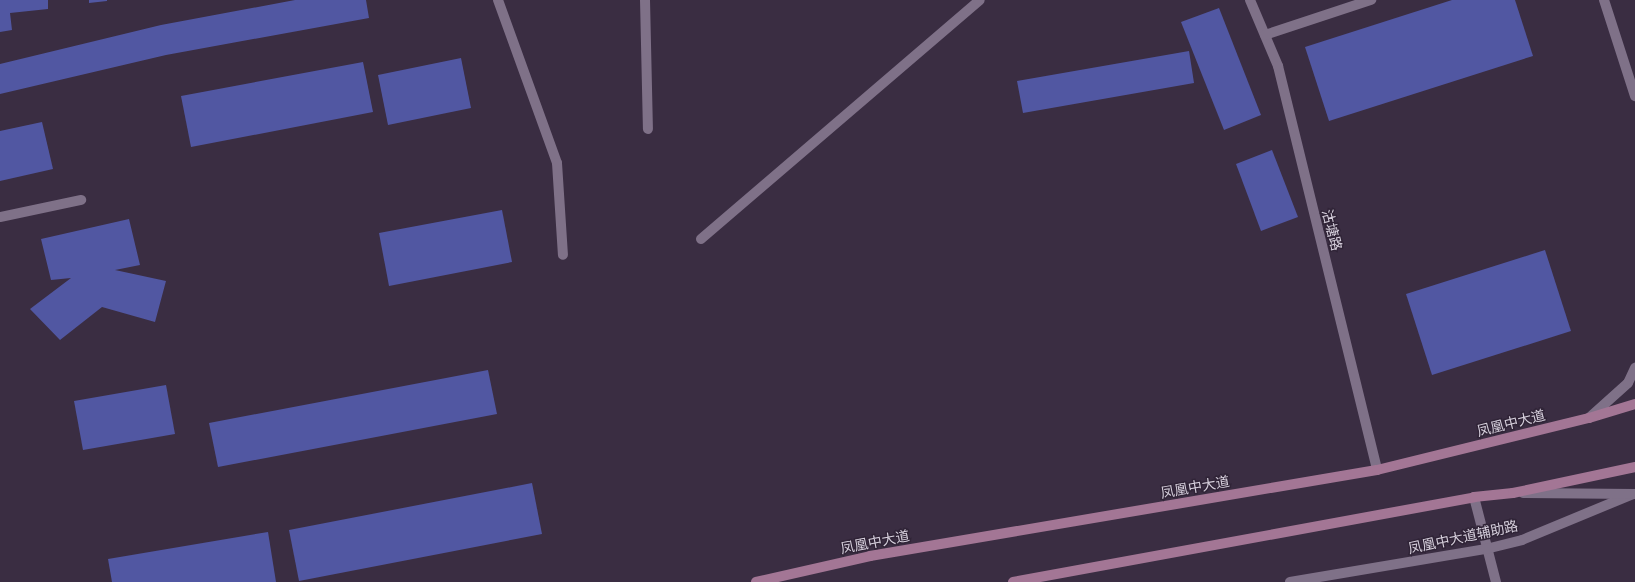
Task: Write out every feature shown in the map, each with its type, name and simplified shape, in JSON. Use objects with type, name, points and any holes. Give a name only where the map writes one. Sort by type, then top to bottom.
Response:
[{"type":"main road","points":[[498,0],[557,163],[563,255]]},
{"type":"main road","points":[[645,0],[648,129]]},
{"type":"main road","points":[[701,239],[980,0]]},
{"type":"main road","name":"沽塘路","points":[[1250,0],[1278,66],[1377,470]]},
{"type":"main road","points":[[1265,35],[1371,0]]},
{"type":"main road","points":[[1604,0],[1635,96]]},
{"type":"main road","points":[[0,217],[81,200]]},
{"type":"main road","points":[[1589,418],[1628,383],[1635,368]]},
{"type":"main road","name":"凤凰中大道","points":[[756,582],[870,556],[1377,470],[1589,418],[1635,404]]},
{"type":"main road","points":[[1012,582],[1474,497],[1513,493],[1635,467]]},
{"type":"main road","points":[[1513,493],[1634,494]]},
{"type":"main road","name":"凤凰中大道辅助路","points":[[1290,582],[1486,549],[1522,540],[1634,494]]},
{"type":"main road","points":[[1474,497],[1486,549],[1496,582]]},
{"type":"building","points":[[0,0],[48,0],[48,9],[10,13],[12,30],[0,32]]},
{"type":"building","points":[[89,0],[107,0],[107,1],[89,3]]},
{"type":"building","points":[[295,0],[366,0],[369,18],[166,55],[0,94],[0,64],[161,25]]},
{"type":"building","points":[[1452,0],[1515,0],[1533,56],[1329,121],[1305,47]]},
{"type":"building","points":[[1219,8],[1261,115],[1224,130],[1181,22]]},
{"type":"building","points":[[1189,51],[1194,83],[1023,113],[1017,81]]},
{"type":"building","points":[[461,58],[471,108],[388,125],[378,75]]},
{"type":"building","points":[[363,62],[373,112],[191,147],[181,96]]},
{"type":"building","points":[[42,122],[53,169],[0,181],[0,131]]},
{"type":"building","points":[[1272,150],[1298,217],[1261,231],[1236,164]]},
{"type":"building","points":[[502,210],[512,262],[389,286],[379,233]]},
{"type":"building","points":[[129,219],[140,265],[115,270],[166,281],[155,322],[102,307],[60,340],[30,309],[71,278],[51,280],[41,239]]},
{"type":"building","points":[[1545,250],[1571,331],[1432,375],[1406,294]]},
{"type":"building","points":[[488,370],[497,414],[218,467],[209,423]]},
{"type":"building","points":[[166,385],[175,434],[83,450],[74,401]]},
{"type":"building","points":[[532,483],[542,534],[299,581],[289,530]]},
{"type":"building","points":[[268,532],[276,582],[112,582],[108,559]]}]
